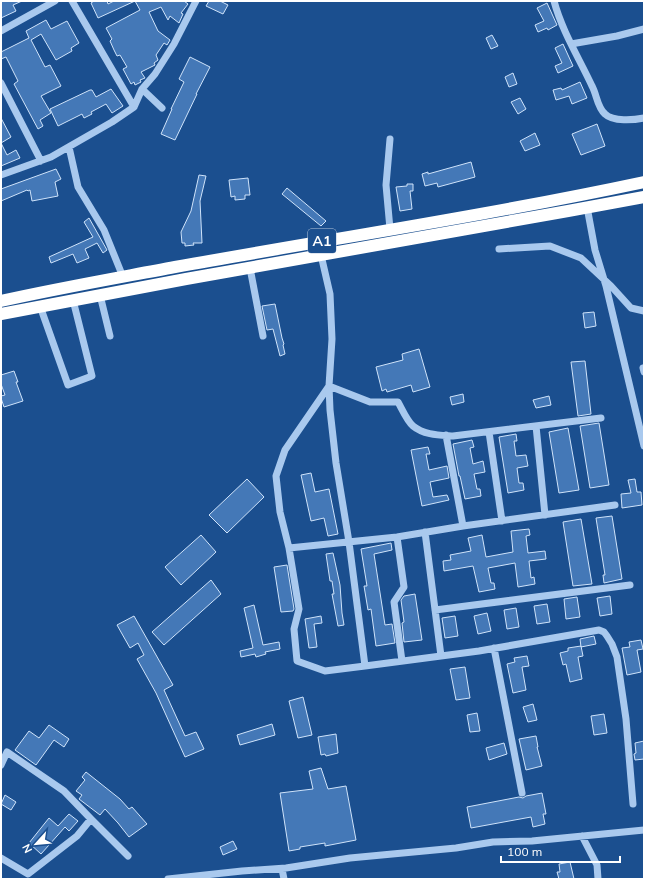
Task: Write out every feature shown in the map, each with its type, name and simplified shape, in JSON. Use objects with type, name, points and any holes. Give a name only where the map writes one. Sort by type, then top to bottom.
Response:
[{"type":"highway","name":"A1","points":[[1,301],[48,290],[566,198],[644,182]]},
{"type":"highway","name":"A1","points":[[1,314],[644,197]]},
{"type":"street","points":[[1,31],[55,1]]},
{"type":"street","points":[[72,1],[134,107]]},
{"type":"street","points":[[1,175],[51,157],[112,122],[134,107],[142,89],[155,74],[174,44],[196,1]]},
{"type":"street","points":[[554,1],[557,12],[571,44],[593,88],[599,106],[605,115],[617,119],[644,118]]},
{"type":"street","points":[[571,44],[617,36],[644,29]]},
{"type":"street","points":[[1,83],[41,161]]},
{"type":"street","points":[[142,89],[162,108]]},
{"type":"street","points":[[390,139],[386,184],[390,229]]},
{"type":"street","points":[[69,147],[78,187],[104,230],[123,277]]},
{"type":"street","points":[[587,207],[595,250],[604,279],[644,446]]},
{"type":"street","points":[[499,249],[550,246],[581,258],[604,279],[631,308],[644,311]]},
{"type":"street","points":[[322,255],[330,294],[332,339],[329,386],[330,410],[336,463],[349,542],[365,666]]},
{"type":"street","points":[[250,268],[263,336]]},
{"type":"street","points":[[100,295],[110,336]]},
{"type":"street","points":[[40,306],[68,385],[92,376],[73,300]]},
{"type":"street","points":[[329,386],[370,402],[398,402],[412,426],[430,434],[453,436],[601,418]]},
{"type":"street","points":[[329,386],[285,450],[276,476],[280,512],[299,609],[294,629],[297,661],[325,671],[402,662],[599,630],[604,632],[612,644],[617,657],[626,718],[633,804]]},
{"type":"street","points":[[536,426],[545,515]]},
{"type":"street","points":[[489,432],[502,521]]},
{"type":"street","points":[[446,435],[463,526]]},
{"type":"street","points":[[288,548],[397,537],[463,526],[615,506]]},
{"type":"street","points":[[425,532],[441,656]]},
{"type":"street","points":[[397,537],[404,587],[394,602],[402,662]]},
{"type":"street","points":[[435,610],[630,585]]},
{"type":"street","points":[[494,648],[522,793]]},
{"type":"street","points":[[1,765],[7,752],[64,791],[128,856]]},
{"type":"street","points":[[1,858],[28,874],[77,836],[91,819]]},
{"type":"street","points":[[168,879],[242,871],[282,869],[350,858],[456,848],[492,842],[532,841],[644,830]]},
{"type":"street","points":[[582,836],[597,864],[598,879]]},
{"type":"street","points":[[282,869],[284,879]]},
{"type":"building","points":[[1,1],[22,1],[13,5],[16,11],[1,18]]},
{"type":"building","points":[[94,1],[107,1],[108,4],[114,1],[135,1],[98,18],[91,3]]},
{"type":"building","points":[[135,1],[184,1],[188,4],[181,13],[183,14],[179,23],[170,16],[168,20],[161,7],[149,12],[158,31],[170,40],[167,45],[164,43],[156,55],[158,60],[154,63],[155,65],[141,72],[145,78],[140,80],[141,82],[135,85],[134,82],[131,84],[123,69],[127,67],[120,55],[117,56],[110,41],[112,39],[106,28],[140,10]]},
{"type":"building","points":[[209,1],[220,1],[228,5],[223,14],[206,6]]},
{"type":"building","points":[[547,3],[557,25],[548,30],[547,28],[538,32],[535,25],[544,21],[537,8]]},
{"type":"building","points":[[46,20],[51,29],[67,21],[79,43],[71,48],[72,51],[56,60],[41,34],[31,40],[45,67],[50,65],[61,86],[41,96],[51,113],[40,120],[43,126],[38,129],[14,84],[18,81],[6,57],[1,59],[1,52],[29,38],[26,31]]},
{"type":"building","points":[[492,35],[498,46],[491,49],[486,38]]},
{"type":"building","points":[[563,44],[573,66],[558,73],[555,66],[562,63],[555,48]]},
{"type":"building","points":[[190,57],[210,67],[175,140],[161,134],[184,82],[179,79]]},
{"type":"building","points":[[513,73],[517,84],[509,87],[505,77]]},
{"type":"building","points":[[580,82],[587,98],[572,104],[569,96],[556,100],[553,90],[561,88],[562,90]]},
{"type":"building","points":[[111,89],[123,106],[112,113],[106,104],[91,112],[92,114],[84,118],[82,114],[58,126],[50,109],[90,90],[92,90],[96,97]]},
{"type":"building","points":[[520,98],[526,109],[518,114],[511,102]]},
{"type":"building","points":[[1,118],[11,137],[1,143]]},
{"type":"building","points":[[597,124],[605,146],[581,155],[572,134]]},
{"type":"building","points":[[535,133],[540,145],[525,151],[520,141]]},
{"type":"building","points":[[1,143],[7,155],[16,150],[20,158],[1,166]]},
{"type":"building","points":[[471,162],[475,177],[438,187],[437,183],[425,186],[422,174],[428,172],[428,174]]},
{"type":"building","points":[[56,169],[61,179],[55,182],[58,196],[32,201],[30,190],[27,190],[1,201],[1,189]]},
{"type":"building","points":[[199,175],[206,176],[200,201],[202,243],[193,243],[194,245],[185,246],[185,243],[182,243],[181,232],[191,211]]},
{"type":"building","points":[[248,178],[250,195],[245,195],[245,199],[235,200],[235,196],[231,197],[229,180]]},
{"type":"building","points":[[407,184],[413,184],[413,191],[410,191],[412,209],[400,211],[396,187],[407,186]]},
{"type":"building","points":[[287,188],[326,221],[321,226],[282,194]]},
{"type":"building","points":[[89,218],[107,250],[103,253],[97,243],[85,249],[89,258],[77,263],[73,254],[51,263],[49,257],[93,237],[84,222]]},
{"type":"building","points":[[275,304],[285,354],[280,356],[273,329],[267,330],[262,306]]},
{"type":"building","points":[[594,312],[596,326],[585,328],[583,313]]},
{"type":"building","points":[[419,349],[430,387],[413,392],[411,385],[387,392],[386,389],[382,391],[376,367],[403,360],[402,354]]},
{"type":"building","points":[[585,361],[591,414],[578,416],[571,362]]},
{"type":"building","points":[[14,371],[18,382],[16,382],[23,401],[4,407],[1,398],[1,396],[5,395],[1,384],[1,375]]},
{"type":"building","points":[[463,394],[464,402],[452,405],[450,397]]},
{"type":"building","points":[[549,396],[551,405],[536,408],[533,400]]},
{"type":"building","points":[[599,423],[609,485],[590,488],[580,426]]},
{"type":"building","points":[[568,428],[579,490],[559,493],[549,432]]},
{"type":"building","points":[[516,434],[517,441],[514,441],[516,456],[526,455],[528,466],[517,468],[519,483],[523,483],[524,490],[508,493],[499,437]]},
{"type":"building","points":[[472,440],[474,447],[470,448],[473,464],[483,461],[485,472],[474,474],[477,489],[480,489],[481,496],[465,499],[453,444]]},
{"type":"building","points":[[428,447],[430,454],[426,454],[429,470],[447,466],[449,478],[430,482],[433,497],[447,495],[449,500],[422,506],[411,450]]},
{"type":"building","points":[[311,473],[315,492],[329,489],[338,534],[328,536],[324,518],[311,521],[301,475]]},
{"type":"building","points":[[247,479],[264,497],[227,533],[209,515]]},
{"type":"building","points":[[635,479],[637,492],[641,492],[642,505],[622,508],[621,494],[631,493],[628,480]]},
{"type":"building","points":[[612,516],[622,579],[604,583],[603,575],[605,575],[596,518]]},
{"type":"building","points":[[581,519],[592,584],[573,586],[563,522]]},
{"type":"building","points":[[529,529],[530,535],[526,536],[528,553],[545,551],[546,559],[529,561],[531,578],[534,577],[535,584],[518,587],[515,563],[488,568],[491,583],[494,583],[495,589],[479,592],[473,566],[444,571],[443,561],[451,560],[450,555],[471,551],[468,538],[482,535],[486,557],[513,552],[511,531]]},
{"type":"building","points":[[201,535],[216,552],[181,585],[165,567]]},
{"type":"building","points":[[391,543],[392,550],[374,554],[385,625],[392,624],[395,643],[376,646],[371,609],[368,610],[364,586],[367,586],[361,549]]},
{"type":"building","points":[[333,553],[340,585],[344,625],[338,626],[332,594],[334,594],[332,581],[330,581],[326,554]]},
{"type":"building","points":[[287,565],[294,609],[293,611],[281,612],[274,567]]},
{"type":"building","points":[[211,580],[221,594],[164,645],[152,632]]},
{"type":"building","points":[[415,594],[422,640],[404,642],[402,623],[404,622],[401,600],[404,596]]},
{"type":"building","points":[[610,596],[612,614],[600,616],[597,598]]},
{"type":"building","points":[[577,597],[580,617],[566,619],[564,599]]},
{"type":"building","points":[[547,604],[550,622],[537,624],[534,606]]},
{"type":"building","points":[[254,605],[263,645],[279,642],[280,649],[265,652],[266,654],[256,657],[255,654],[241,657],[240,651],[253,648],[244,608]]},
{"type":"building","points":[[516,608],[519,627],[507,629],[504,610]]},
{"type":"building","points":[[487,613],[491,631],[478,634],[474,616]]},
{"type":"building","points":[[134,616],[173,685],[164,690],[185,736],[196,732],[204,749],[185,757],[156,693],[137,659],[144,655],[138,643],[130,648],[117,625]]},
{"type":"building","points":[[321,616],[322,623],[314,624],[317,647],[309,648],[305,619]]},
{"type":"building","points":[[455,616],[458,636],[445,638],[442,618]]},
{"type":"building","points":[[594,636],[596,644],[581,647],[580,639]]},
{"type":"building","points":[[641,640],[643,649],[637,650],[641,672],[627,675],[622,648],[630,647],[629,642]]},
{"type":"building","points":[[581,646],[583,656],[578,657],[582,679],[570,682],[566,664],[563,665],[560,653],[568,651],[568,648]]},
{"type":"building","points":[[527,656],[529,666],[522,667],[526,690],[513,693],[507,664],[515,662],[514,658]]},
{"type":"building","points":[[465,667],[470,698],[456,700],[450,669]]},
{"type":"building","points":[[303,697],[312,735],[298,738],[289,701]]},
{"type":"building","points":[[533,704],[537,720],[528,722],[523,707]]},
{"type":"building","points":[[477,713],[480,731],[470,732],[467,715]]},
{"type":"building","points":[[604,714],[607,733],[594,735],[591,716]]},
{"type":"building","points":[[272,724],[275,735],[240,745],[237,735]]},
{"type":"building","points":[[49,725],[69,739],[64,747],[54,740],[36,765],[15,750],[29,731],[39,738]]},
{"type":"building","points":[[336,734],[338,753],[326,756],[325,754],[321,755],[318,737]]},
{"type":"building","points":[[536,736],[542,766],[526,770],[519,739]]},
{"type":"building","points":[[644,741],[644,759],[635,760],[635,743]]},
{"type":"building","points":[[504,743],[507,754],[489,760],[486,748]]},
{"type":"building","points":[[321,768],[328,789],[346,786],[356,840],[325,846],[325,843],[300,847],[300,849],[289,851],[280,793],[313,789],[309,771]]},
{"type":"building","points":[[86,772],[120,799],[129,809],[132,807],[147,824],[129,837],[105,809],[100,815],[79,799],[82,795],[76,791],[85,780],[82,777]]},
{"type":"building","points":[[542,793],[546,814],[543,814],[545,824],[533,827],[531,817],[471,828],[467,807],[519,797],[523,798]]},
{"type":"building","points":[[5,795],[16,802],[11,810],[1,804]]},
{"type":"building","points":[[69,814],[78,821],[69,831],[65,827],[41,854],[29,843],[49,818],[58,826]]},
{"type":"building","points":[[233,841],[237,849],[223,855],[220,847]]},
{"type":"building","points":[[570,862],[574,879],[559,879],[557,872],[560,872],[559,864]]}]
